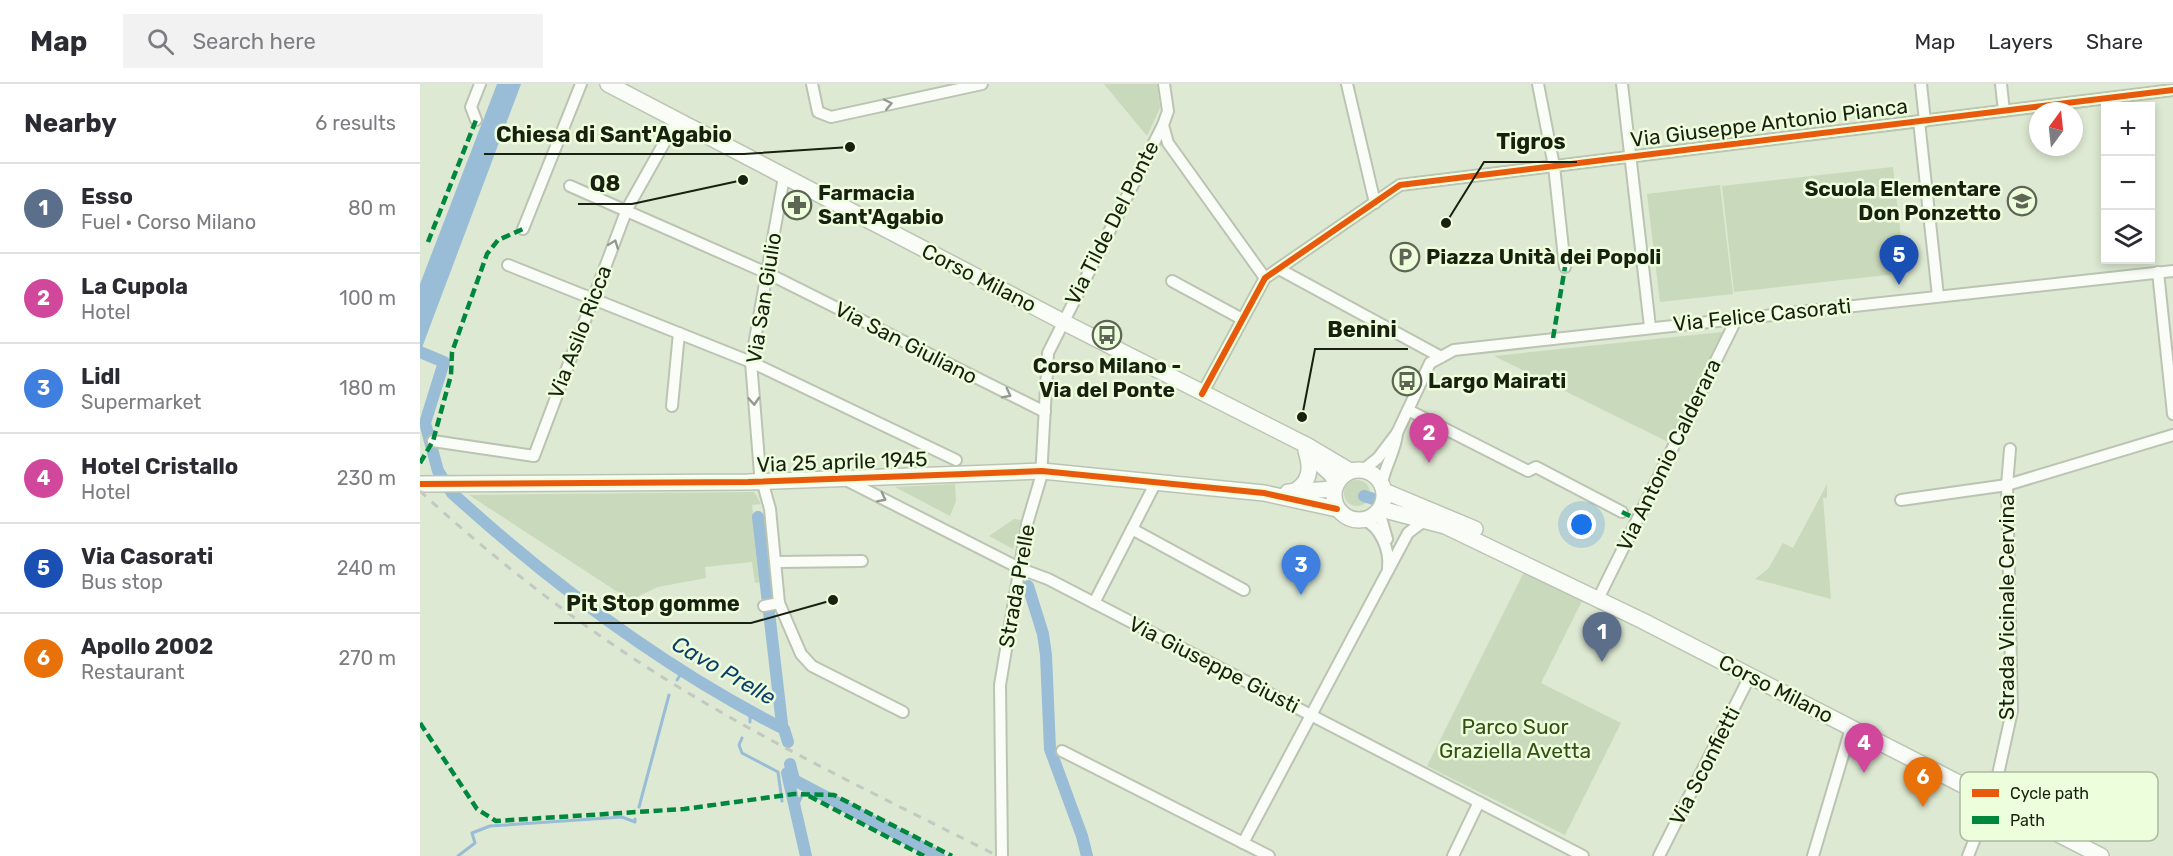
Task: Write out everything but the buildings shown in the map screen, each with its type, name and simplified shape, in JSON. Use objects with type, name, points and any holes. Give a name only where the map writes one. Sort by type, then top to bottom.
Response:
[{"type":"main road","name":"Corso Milano","points":[[608,84],[1202,394],[1357,470]]},
{"type":"main road","name":"Corso Milano","points":[[1287,436],[1332,475],[1335,487]]},
{"type":"main road","points":[[1293,492],[1304,486],[1309,475],[1306,451]]},
{"type":"main road","points":[[1357,470],[1375,475],[1383,487],[1405,508],[1380,510],[1364,520],[1350,519],[1317,497],[1357,470]]},
{"type":"main road","name":"Via 25 aprile 1945","points":[[420,484],[755,482],[1042,471],[1317,497]]},
{"type":"main road","points":[[1335,487],[1337,509]]},
{"type":"main road","points":[[1380,510],[1383,487]]},
{"type":"main road","name":"Via 25 aprile 1945","points":[[1264,493],[1293,492],[1317,497]]},
{"type":"main road","name":"Corso Milano","points":[[1405,508],[1447,516],[1601,593],[1643,621]]},
{"type":"main road","name":"Corso Milano","points":[[1405,508],[1424,521],[1445,526],[1643,621],[1960,784]]},
{"type":"main road","points":[[1445,526],[1450,525],[1599,596],[1601,593]]},
{"type":"main road","name":"Corso Milano","points":[[2064,841],[2084,852],[2101,856]]},
{"type":"street","points":[[476,120],[471,107],[480,84]]},
{"type":"street","points":[[523,229],[581,84]]},
{"type":"street","points":[[813,84],[818,112],[831,117],[982,84]]},
{"type":"street","points":[[1164,84],[1168,111],[1163,125],[1168,143],[1264,280],[1202,394]]},
{"type":"street","points":[[1347,84],[1375,202]]},
{"type":"street","points":[[1538,84],[1554,166],[1565,267]]},
{"type":"street","points":[[1622,84],[1650,327]]},
{"type":"street","name":"Via Giuseppe Antonio Pianca","points":[[1921,84],[1922,121]]},
{"type":"street","points":[[2001,84],[2004,111]]},
{"type":"street","name":"Via Giuseppe Antonio Pianca","points":[[1264,280],[1400,185],[2004,111],[2133,89],[2173,90]]},
{"type":"street","name":"Via Asilo Ricca","points":[[433,441],[534,456],[627,209],[677,120]]},
{"type":"street","points":[[1922,121],[1938,296]]},
{"type":"street","name":"Via Tilde Del Ponte","points":[[1062,321],[1163,125]]},
{"type":"street","name":"Via San Giulio","points":[[783,177],[752,362],[755,482],[767,492],[777,562],[772,604],[801,654],[812,666],[903,712]]},
{"type":"street","name":"Via San Giuliano","points":[[570,186],[627,209],[767,273],[1045,412]]},
{"type":"street","points":[[508,265],[752,362],[956,460]]},
{"type":"street","points":[[1279,269],[1441,357]]},
{"type":"street","name":"Via Felice Casorati","points":[[1441,357],[1454,350],[1482,345],[2173,271]]},
{"type":"street","points":[[2158,272],[2173,414]]},
{"type":"street","points":[[1172,280],[1242,319]]},
{"type":"street","name":"Via Antonio Calderara","points":[[1601,593],[1737,318]]},
{"type":"street","name":"Strada Prelle","points":[[1002,856],[1000,685],[1027,524],[1042,471],[1048,353],[1062,321]]},
{"type":"street","points":[[672,406],[679,333]]},
{"type":"street","points":[[1357,470],[1378,458],[1397,433],[1430,363],[1441,357]]},
{"type":"street","points":[[1408,410],[1528,471],[1536,467],[1622,512]]},
{"type":"street","points":[[1383,487],[1388,459],[1397,442],[1397,433]]},
{"type":"street","points":[[1901,500],[2007,485],[2173,435]]},
{"type":"street","name":"Strada Vicinale Cervina","points":[[1997,772],[2012,711],[2007,485],[2010,449]]},
{"type":"street","name":"Via Giuseppe Giusti","points":[[843,478],[1021,569],[1048,579],[1583,856]]},
{"type":"street","points":[[1094,603],[1156,482]]},
{"type":"street","points":[[1380,510],[1389,568]]},
{"type":"street","points":[[1364,520],[1382,531]]},
{"type":"street","points":[[1244,843],[1408,533],[1424,521]]},
{"type":"street","points":[[1132,529],[1244,590]]},
{"type":"street","points":[[777,562],[861,561]]},
{"type":"street","name":"Via Sconfietti","points":[[1659,856],[1750,676]]},
{"type":"street","points":[[1813,856],[1851,728]]},
{"type":"street","points":[[1062,751],[1269,856]]},
{"type":"street","points":[[1453,856],[1479,802]]},
{"type":"street","name":"Strada Vicinale Cervina","points":[[1968,856],[1974,841]]},
{"type":"green space","points":[[1104,84],[1157,84],[1160,108],[1147,136]]},
{"type":"green space","points":[[1893,167],[1905,273],[1734,292],[1722,186]]},
{"type":"green space","points":[[1720,185],[1733,294],[1660,302],[1647,194]]},
{"type":"green space","points":[[1722,332],[1724,335],[1668,442],[1494,356]]},
{"type":"green space","points":[[1357,480],[1366,484],[1370,493],[1366,502],[1357,506],[1348,502],[1344,493],[1348,484]]},
{"type":"green space","points":[[955,484],[956,501],[950,516],[895,487]]},
{"type":"green space","points":[[1827,484],[1827,498],[1823,498],[1831,599],[1755,579],[1768,569],[1783,543],[1793,548]]},
{"type":"green space","points":[[754,492],[761,504],[752,505],[761,582],[755,583],[752,562],[705,567],[706,578],[658,587],[630,600],[469,495]]},
{"type":"green space","points":[[1014,519],[1021,520],[1013,549],[989,536]]},
{"type":"green space","name":"Parco Suor Graziella Avetta","points":[[1524,572],[1582,601],[1541,683],[1621,723],[1565,835],[1427,766]]},
{"type":"water","points":[[497,84],[521,84],[420,353],[420,284]]},
{"type":"waterway","name":"Cavo Prelle","points":[[420,352],[444,362],[425,423],[438,471],[452,493],[529,560],[610,622],[695,679],[784,729],[788,742]]},
{"type":"waterway","points":[[1364,496],[1396,506]]},
{"type":"waterway","points":[[758,517],[782,724]]},
{"type":"waterway","points":[[1028,586],[1043,634],[1046,655],[1050,749],[1082,836],[1087,856]]},
{"type":"waterway","points":[[677,680],[682,672]]},
{"type":"waterway","points":[[639,807],[669,695]]},
{"type":"waterway","points":[[750,711],[750,722]]},
{"type":"waterway","points":[[742,738],[739,745],[742,753],[778,772],[782,801]]},
{"type":"waterway","name":"Cavo Prelle","points":[[790,764],[794,780],[939,856]]},
{"type":"waterway","points":[[787,773],[806,856]]},
{"type":"waterway","points":[[795,810],[806,787]]},
{"type":"waterway","points":[[458,856],[475,843],[472,833],[490,826],[622,817],[635,822],[635,819]]},
{"type":"railway","points":[[420,491],[481,545],[545,596],[645,666],[719,711],[797,754],[998,856]]},
{"type":"marked path","points":[[428,242],[476,120]]},
{"type":"marked path","points":[[420,463],[433,441],[451,375],[452,352],[487,254],[498,240],[523,229]]},
{"type":"marked path","points":[[1553,338],[1565,267]]},
{"type":"marked path","points":[[1622,512],[1632,517]]},
{"type":"marked path","points":[[420,723],[477,809],[496,821],[684,809],[794,794],[834,795],[952,856]]},
{"type":"marked path","points":[[809,796],[924,856]]},
{"type":"cycle path","points":[[1202,394],[1265,278],[1400,185],[2173,90]]},
{"type":"cycle path","points":[[420,484],[748,482],[1042,471],[1264,493],[1337,509]]},
{"type":"place","name":"Chiesa di Sant'Agabio","points":[[850,147]]},
{"type":"place","name":"Q8","points":[[743,180]]},
{"type":"place","name":"Scuola Elementare Don Ponzetto","points":[[2022,201]]},
{"type":"place","name":"Farmacia Sant'Agabio","points":[[797,205]]},
{"type":"place","name":"Tigros","points":[[1446,223]]},
{"type":"place","name":"Piazza Unità dei Popoli","points":[[1405,257]]},
{"type":"place","name":"Via Casorati","points":[[1899,285]]},
{"type":"place","name":"Corso Milano - Via del Ponte","points":[[1107,335]]},
{"type":"place","name":"Largo Mairati","points":[[1407,381]]},
{"type":"place","name":"Benini","points":[[1302,417]]},
{"type":"place","name":"La Cupola","points":[[1429,463]]},
{"type":"place","name":"Lidl","points":[[1301,595]]},
{"type":"place","name":"Pit Stop gomme","points":[[833,600]]},
{"type":"place","name":"Esso","points":[[1602,662]]},
{"type":"place","name":"Hotel Cristallo","points":[[1864,773]]},
{"type":"place","name":"Apollo 2002","points":[[1923,807]]}]
